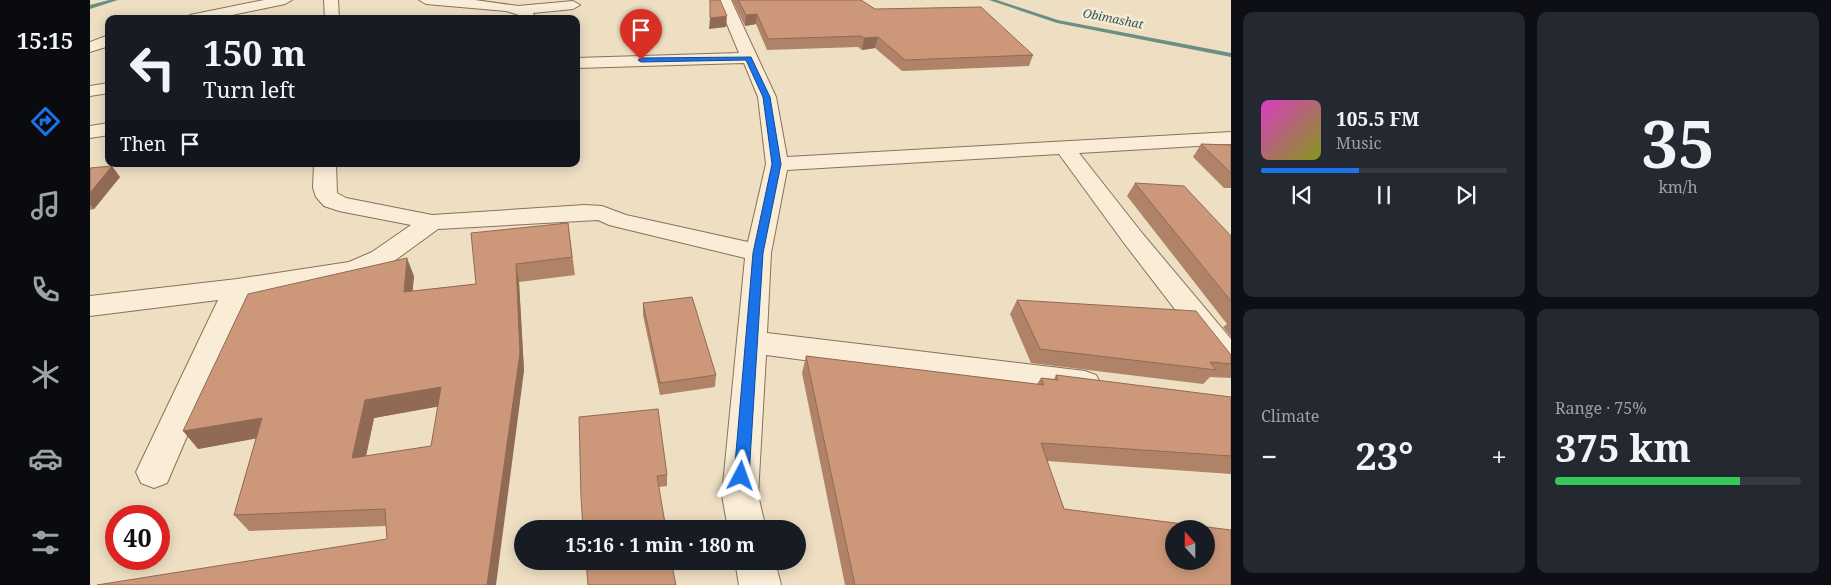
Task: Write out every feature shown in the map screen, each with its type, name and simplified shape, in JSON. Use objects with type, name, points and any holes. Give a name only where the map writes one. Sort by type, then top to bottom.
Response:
[{"type":"street","points":[[210,15],[285,0]]},
{"type":"street","points":[[331,0],[332,15]]},
{"type":"street","points":[[426,0],[507,7],[525,12],[527,15]]},
{"type":"street","points":[[724,0],[766,97],[777,164],[758,253],[740,495],[745,520]]},
{"type":"street","points":[[517,10],[573,5]]},
{"type":"street","points":[[90,46],[105,41]]},
{"type":"street","points":[[580,63],[749,58]]},
{"type":"street","points":[[90,91],[105,89]]},
{"type":"street","points":[[90,132],[105,130]]},
{"type":"street","points":[[777,164],[1231,138]]},
{"type":"street","points":[[1064,147],[1133,238],[1231,360]]},
{"type":"street","points":[[325,167],[324,193],[328,200],[339,204],[432,222],[585,212],[602,214],[618,220],[758,253]]},
{"type":"street","points":[[90,306],[237,288],[354,270],[381,258],[432,222]]},
{"type":"street","points":[[154,472],[237,288]]},
{"type":"street","points":[[752,342],[1114,387]]},
{"type":"street","points":[[757,570],[760,585]]},
{"type":"building","points":[[710,0],[720,0],[727,16],[710,18]]},
{"type":"building","points":[[738,0],[861,0],[875,9],[981,7],[1033,55],[905,60],[878,37],[768,39],[757,14],[746,15]]},
{"type":"building","points":[[1201,144],[1231,145],[1231,173]]},
{"type":"building","points":[[111,167],[90,193],[90,168]]},
{"type":"building","points":[[1135,183],[1184,186],[1231,236],[1231,301]]},
{"type":"building","points":[[568,223],[572,257],[516,264],[520,353],[487,585],[97,585],[387,539],[385,509],[234,515],[262,418],[183,431],[248,294],[407,258],[404,292],[476,284],[471,233]],"holes":[[[441,387],[431,446],[352,458],[365,400]]]},
{"type":"building","points":[[692,297],[716,375],[660,383],[643,303]]},
{"type":"building","points":[[1017,300],[1196,311],[1231,355],[1231,364],[1210,362],[1216,370],[1040,349]]},
{"type":"building","points":[[806,356],[1044,385],[1041,378],[1058,380],[1056,375],[1231,397],[1231,456],[1041,443],[1064,509],[1165,522],[1165,570],[1215,570],[1215,528],[1231,530],[1231,585],[855,585]]},
{"type":"building","points":[[658,409],[667,475],[657,476],[664,520],[582,520],[579,417]]},
{"type":"building","points":[[587,570],[673,570],[676,585],[588,585]]},
{"type":"waterway","points":[[90,7],[115,0]]},
{"type":"waterway","name":"Obimashat","points":[[992,0],[1057,21],[1231,55]]},
{"type":"route","points":[[641,60],[749,58],[766,97],[777,164],[758,253],[741,476]]}]
